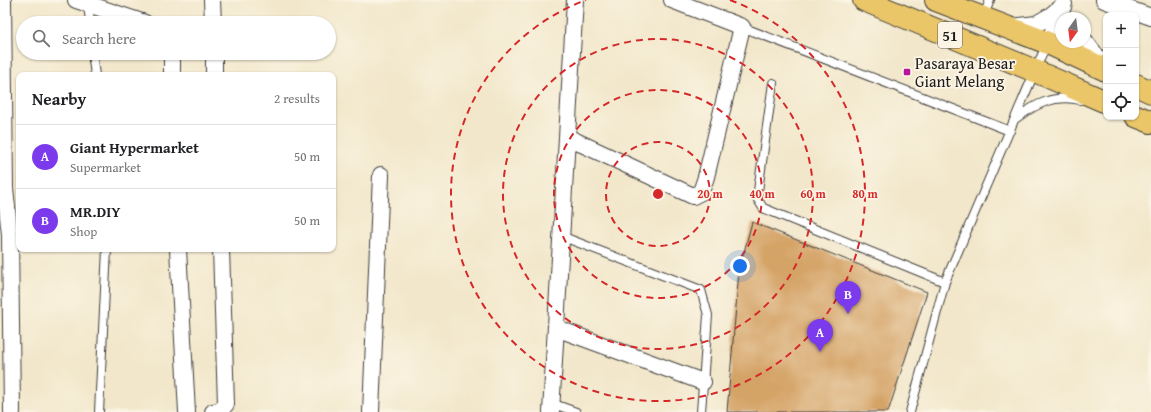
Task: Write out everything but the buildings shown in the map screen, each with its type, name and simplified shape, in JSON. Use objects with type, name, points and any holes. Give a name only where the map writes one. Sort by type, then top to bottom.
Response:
[{"type":"highway","name":"51","points":[[864,0],[1103,101]]},
{"type":"highway","name":"51","points":[[936,0],[986,9],[1005,27],[1048,43],[1103,69]]},
{"type":"highway","points":[[1139,86],[1151,92]]},
{"type":"highway","points":[[1139,117],[1151,122]]},
{"type":"street","points":[[3,0],[3,188],[15,234],[12,412]]},
{"type":"street","points":[[212,0],[212,16]]},
{"type":"street","points":[[551,407],[575,0]]},
{"type":"street","points":[[567,137],[693,196],[701,192],[706,177],[742,27],[672,0]]},
{"type":"street","points":[[1104,0],[1151,17]]},
{"type":"street","points":[[84,1],[126,16]]},
{"type":"street","points":[[1005,27],[1036,24],[1067,7]]},
{"type":"street","points":[[1048,43],[1067,7]]},
{"type":"street","points":[[1090,48],[1097,57],[1103,61]]},
{"type":"street","points":[[172,60],[172,72]]},
{"type":"street","points":[[214,60],[214,72]]},
{"type":"street","points":[[371,412],[381,175]]},
{"type":"street","points":[[178,252],[187,412]]},
{"type":"street","points":[[221,252],[222,409]]},
{"type":"street","points":[[556,328],[702,382]]},
{"type":"lane","points":[[84,1],[88,16]]},
{"type":"lane","points":[[742,27],[1010,131]]},
{"type":"lane","points":[[910,412],[945,282],[1048,43]]},
{"type":"lane","points":[[93,60],[95,72]]},
{"type":"lane","points":[[772,83],[757,198],[764,208],[945,282]]},
{"type":"lane","points":[[1015,119],[1036,105],[1051,99],[1071,98],[1103,106]]},
{"type":"lane","points":[[561,236],[701,290],[708,316],[701,412]]},
{"type":"lane","points":[[99,412],[107,252]]},
{"type":"lane","points":[[551,407],[576,412]]},
{"type":"place","name":"Pasaraya Besar Giant Melang","points":[[907,72]]},
{"type":"place","name":"MR.DIY","points":[[848,314]]},
{"type":"place","name":"Giant Hypermarket","points":[[820,352]]}]
